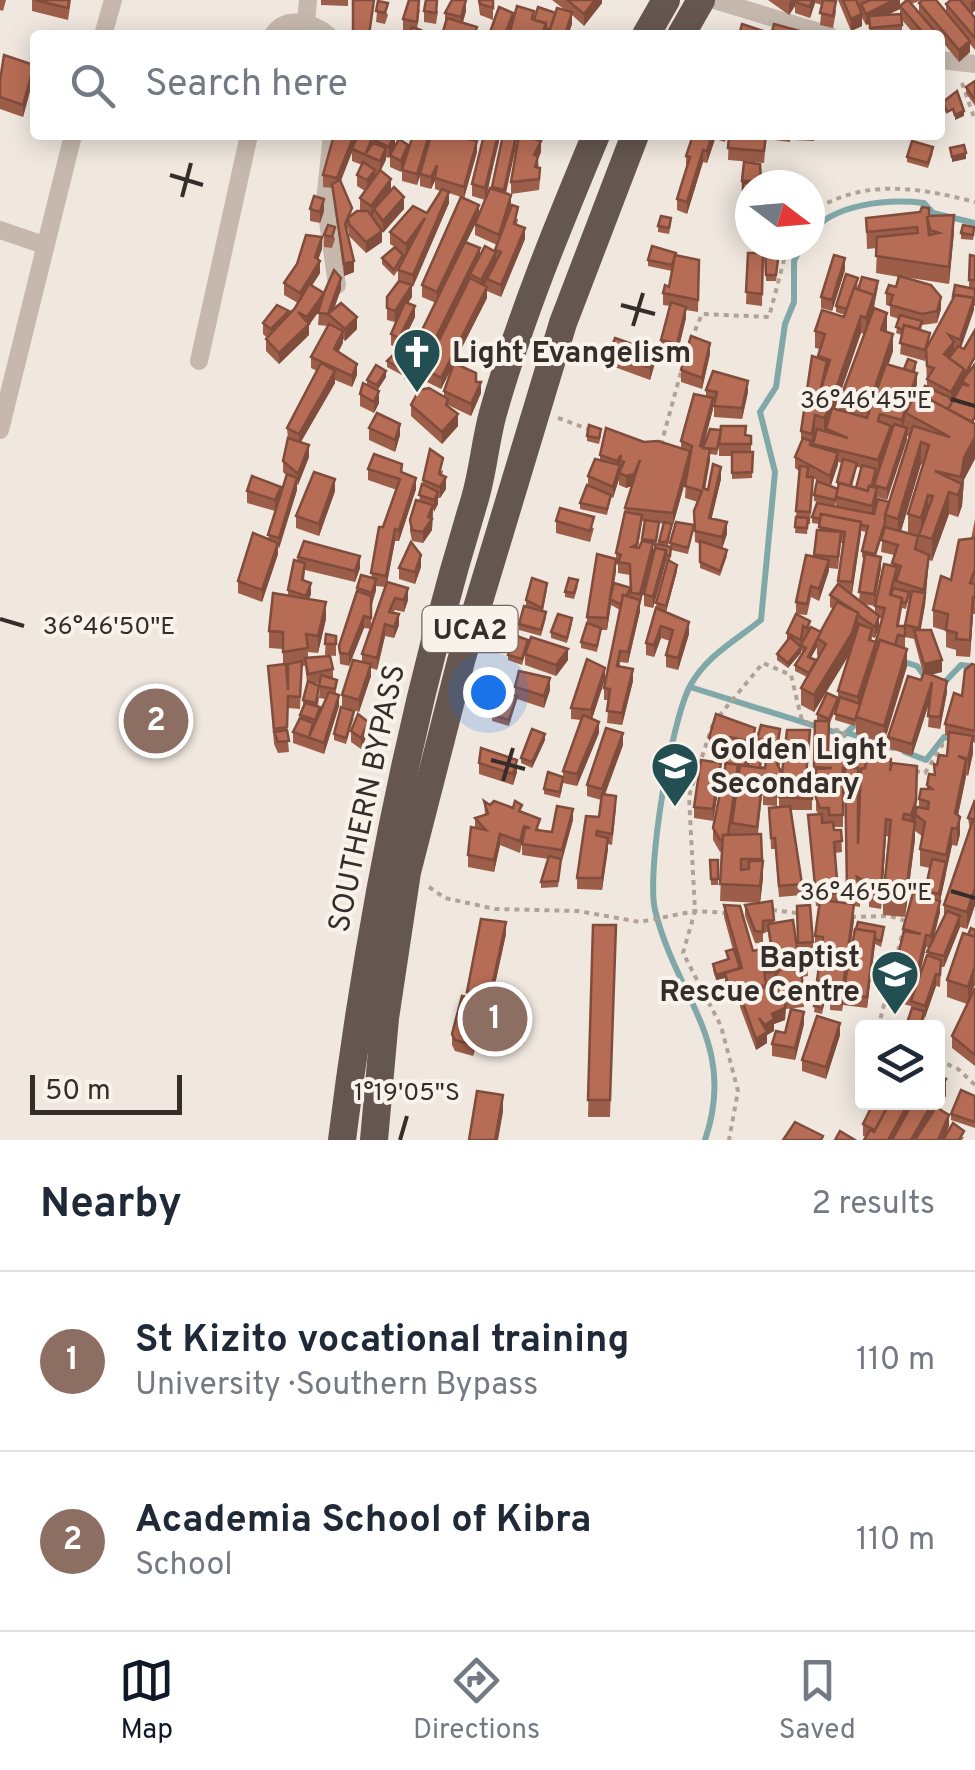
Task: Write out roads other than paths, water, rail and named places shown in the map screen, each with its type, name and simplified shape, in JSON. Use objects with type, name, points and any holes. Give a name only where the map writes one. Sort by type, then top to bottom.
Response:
[{"type":"highway","points":[[684,30],[701,0]]},
{"type":"highway","name":"SOUTHERN BYPASS","points":[[342,1140],[380,877],[450,574],[522,325],[594,140]]},
{"type":"highway","name":"SOUTHERN BYPASS","points":[[374,1140],[384,1018],[407,872],[488,565],[583,265],[633,140]]},
{"type":"street","points":[[104,30],[113,0]]},
{"type":"street","points":[[306,23],[308,0]]},
{"type":"street","points":[[726,2],[814,30]]},
{"type":"street","points":[[278,30],[287,23],[306,23],[319,30]]},
{"type":"street","points":[[0,430],[72,140]]},
{"type":"street","points":[[199,361],[248,140]]},
{"type":"street","points":[[331,140],[325,200],[337,285]]},
{"type":"street","points":[[0,230],[44,245]]},
{"type":"waterway","points":[[825,221],[862,205],[895,202],[924,203],[933,213],[975,223]]},
{"type":"waterway","points":[[705,1140],[713,1106],[714,1076],[701,1022],[655,910],[657,831],[675,731],[690,686],[713,657],[761,620],[775,472],[760,412],[776,387],[785,324],[794,302],[794,260]]},
{"type":"waterway","points":[[901,661],[917,666],[926,678]]},
{"type":"waterway","points":[[942,685],[961,665],[975,667]]},
{"type":"waterway","points":[[690,687],[844,735],[858,722]]},
{"type":"waterway","points":[[848,733],[893,748]]},
{"type":"waterway","points":[[905,752],[926,760],[944,737],[954,739]]},
{"type":"place","name":"Light Evangelism","points":[[417,394]]},
{"type":"place","name":"Academia School of Kibra","points":[[156,721]]},
{"type":"place","name":"Golden Light Secondary","points":[[675,808]]},
{"type":"place","name":"Baptist Rescue Centre","points":[[895,1016]]},
{"type":"place","name":"St Kizito vocational training","points":[[495,1019]]}]
